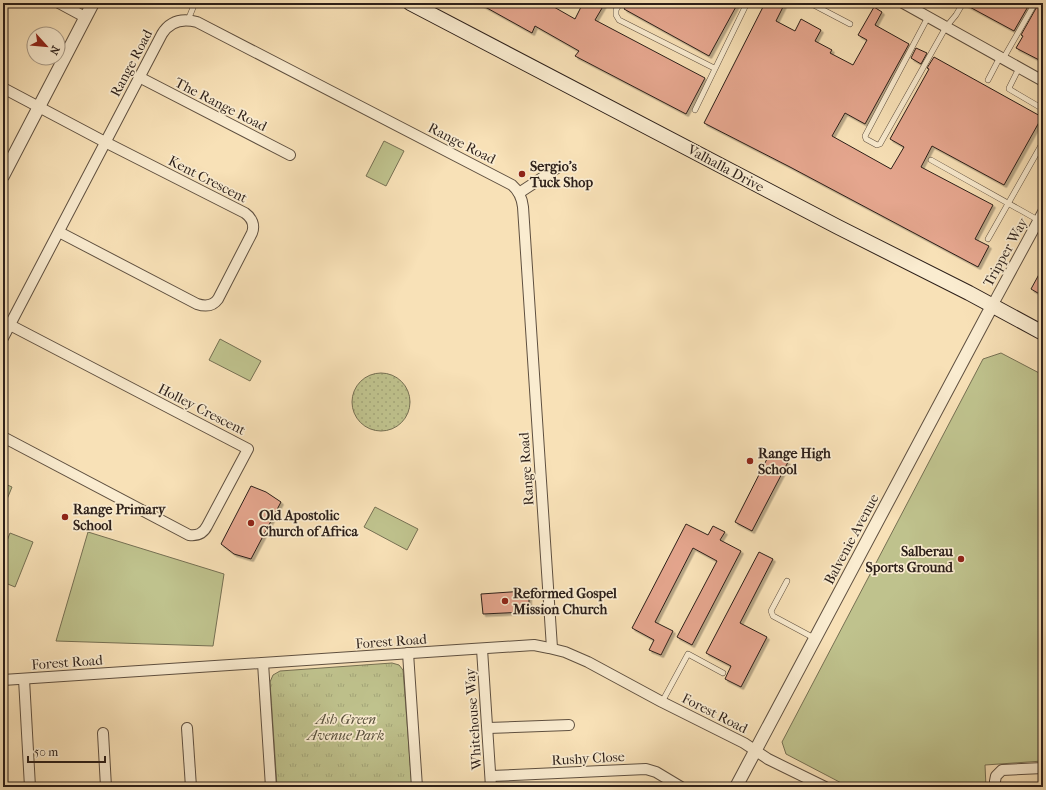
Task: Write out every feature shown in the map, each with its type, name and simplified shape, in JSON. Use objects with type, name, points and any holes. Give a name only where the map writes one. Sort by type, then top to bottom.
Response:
[{"type":"main road","name":"Valhalla Drive","points":[[410,3],[838,227],[1043,332]]},
{"type":"street","points":[[59,3],[86,17]]},
{"type":"street","points":[[3,176],[93,3]]},
{"type":"street","points":[[903,3],[1043,81]]},
{"type":"street","name":"Range Road","points":[[3,338],[139,77],[165,30],[169,25],[176,22],[188,20],[197,22],[512,185],[523,200],[524,207],[552,648]]},
{"type":"street","name":"The Range Road","points":[[139,77],[290,155]]},
{"type":"street","name":"Kent Crescent","points":[[3,88],[245,213],[252,220],[253,229],[218,299],[210,305],[202,306],[59,232]]},
{"type":"street","points":[[519,193],[557,168]]},
{"type":"street","name":"Tripper Way","points":[[992,306],[1041,216]]},
{"type":"street","name":"Balvenie Avenue","points":[[736,787],[992,306]]},
{"type":"street","name":"Holley Crescent","points":[[3,438],[193,536],[201,533],[207,526],[248,449],[10,325]]},
{"type":"street","name":"Forest Road","points":[[3,680],[482,648],[534,646],[552,648],[588,662],[662,702],[744,743],[768,758],[824,787]]},
{"type":"street","name":"Whitehouse Way","points":[[482,648],[491,787]]},
{"type":"street","points":[[408,654],[417,787]]},
{"type":"street","points":[[263,663],[271,787]]},
{"type":"street","points":[[24,679],[30,787]]},
{"type":"street","points":[[488,728],[569,725]]},
{"type":"street","points":[[187,728],[191,787]]},
{"type":"street","points":[[103,733],[106,787]]},
{"type":"street","points":[[995,787],[996,776],[1002,770],[1043,768]]},
{"type":"street","name":"Rushy Close","points":[[490,776],[646,769],[656,772],[681,787]]},
{"type":"lane","points":[[188,20],[195,3]]},
{"type":"lane","points":[[620,3],[616,10],[616,15],[619,20],[714,68]]},
{"type":"lane","points":[[695,110],[714,68],[747,3]]},
{"type":"lane","points":[[810,3],[850,24]]},
{"type":"lane","points":[[928,17],[865,136],[866,139],[877,145],[880,144],[946,27],[956,15],[963,3]]},
{"type":"lane","points":[[988,80],[1035,3]]},
{"type":"lane","points":[[1019,68],[1009,90],[1043,109]]},
{"type":"lane","points":[[988,239],[1043,142]]},
{"type":"lane","points":[[931,160],[1008,203],[1041,216]]},
{"type":"lane","points":[[787,581],[771,611],[773,616],[815,639]]},
{"type":"lane","points":[[662,702],[688,654],[723,673]]},
{"type":"green space","points":[[384,141],[404,151],[386,186],[366,176]]},
{"type":"green space","points":[[220,339],[261,361],[250,381],[209,360]]},
{"type":"green space","name":"Salberau Sports Ground","points":[[1001,353],[1043,375],[1043,761],[985,765],[986,787],[849,787],[786,754],[782,742],[983,359]]},
{"type":"green space","points":[[375,373],[387,373],[402,381],[410,396],[410,408],[402,423],[387,431],[375,431],[360,423],[352,408],[352,396],[360,381]]},
{"type":"green space","points":[[3,483],[12,487],[3,509]]},
{"type":"green space","points":[[375,507],[418,529],[407,550],[364,527]]},
{"type":"green space","points":[[88,532],[224,574],[213,646],[56,641]]},
{"type":"green space","points":[[10,533],[33,542],[15,587],[3,582],[3,551]]},
{"type":"green space","name":"Ash Green Avenue Park","points":[[392,663],[399,665],[403,670],[412,787],[277,787],[270,682],[273,675],[280,671]]},
{"type":"building","points":[[478,3],[547,3],[575,19],[583,3],[605,3],[595,20],[705,78],[686,114],[575,56],[579,51],[535,26],[532,33]]},
{"type":"building","points":[[628,3],[738,3],[709,56],[624,9]]},
{"type":"building","points":[[765,3],[785,3],[776,21],[795,31],[801,19],[821,30],[815,41],[832,50],[830,53],[853,65],[867,40],[858,35],[874,7],[882,12],[875,25],[909,44],[865,124],[845,113],[832,136],[891,169],[904,147],[890,139],[929,69],[927,68],[934,57],[1042,117],[1004,185],[932,146],[921,167],[993,205],[975,239],[989,246],[978,267],[704,123]]},
{"type":"building","points":[[967,3],[1030,3],[1014,31],[966,5]]},
{"type":"building","points":[[1039,3],[1043,3],[1043,62],[1016,48],[1023,36],[1021,35]]},
{"type":"building","points":[[916,48],[927,53],[921,64],[911,58]]},
{"type":"building","points":[[1043,267],[1043,296],[1031,289]]},
{"type":"building","points":[[770,453],[788,462],[752,531],[735,522]]},
{"type":"building","name":"Old Apostolic Church of Africa","points":[[251,486],[266,492],[281,502],[251,559],[234,554],[221,544]]},
{"type":"building","points":[[686,524],[708,535],[713,526],[725,532],[720,540],[741,551],[692,645],[677,637],[717,561],[693,548],[655,622],[673,631],[661,655],[649,650],[654,640],[632,628]]},
{"type":"building","points":[[759,552],[773,559],[740,623],[767,637],[741,687],[725,679],[731,666],[706,653]]},
{"type":"building","name":"Reformed Gospel Mission Church","points":[[525,591],[525,597],[529,596],[529,605],[526,606],[526,612],[483,614],[481,594]]},
{"type":"place","name":"Sergio's Tuck Shop","points":[[522,174]]},
{"type":"place","name":"Range High School","points":[[750,461]]},
{"type":"place","name":"Range Primary School","points":[[65,517]]},
{"type":"place","name":"Old Apostolic Church of Africa","points":[[251,523]]},
{"type":"place","name":"Salberau Sports Ground","points":[[961,559]]},
{"type":"place","name":"Reformed Gospel Mission Church","points":[[505,601]]}]
